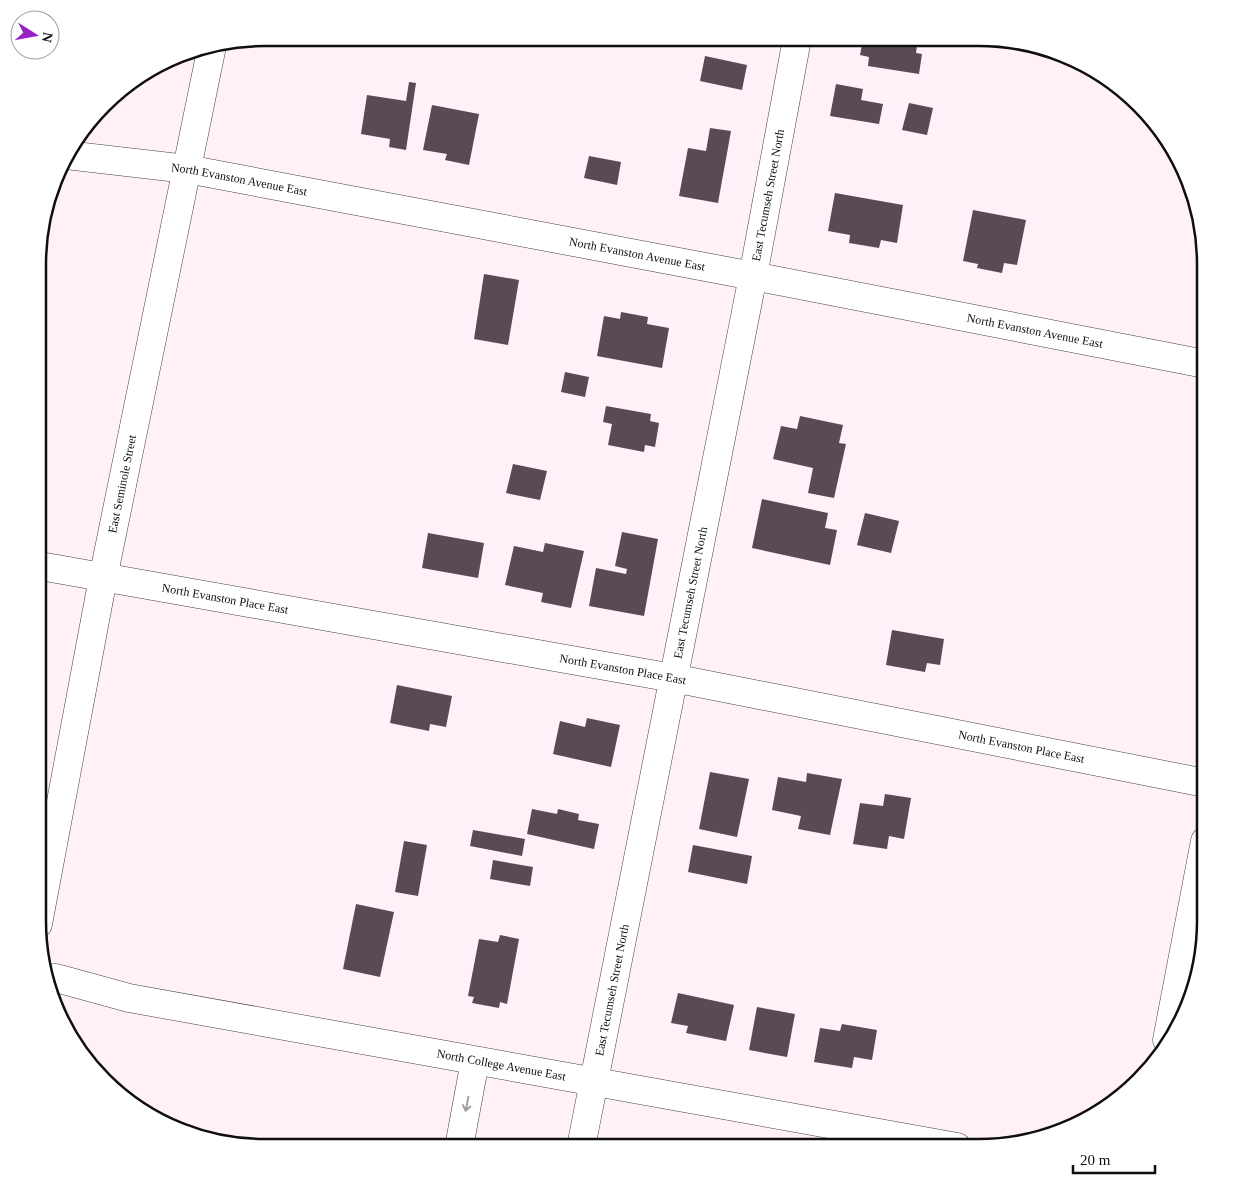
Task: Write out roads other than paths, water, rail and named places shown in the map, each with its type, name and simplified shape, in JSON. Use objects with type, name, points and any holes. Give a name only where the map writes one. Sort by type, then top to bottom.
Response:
[{"type":"street","name":"East Tecumseh Street North","points":[[583,1139],[753,276],[796,46]]},
{"type":"street","name":"East Seminole Street","points":[[46,881],[103,578],[211,53]]},
{"type":"street","name":"North Evanston Avenue East","points":[[76,156],[187,169],[1197,362]]},
{"type":"street","name":"North Evanston Place East","points":[[46,567],[673,678],[1197,781]]},
{"type":"street","points":[[1170,1025],[1197,883]]},
{"type":"street","name":"North College Avenue East","points":[[54,978],[129,998],[912,1139]]},
{"type":"street","points":[[460,1139],[475,1061]]}]
